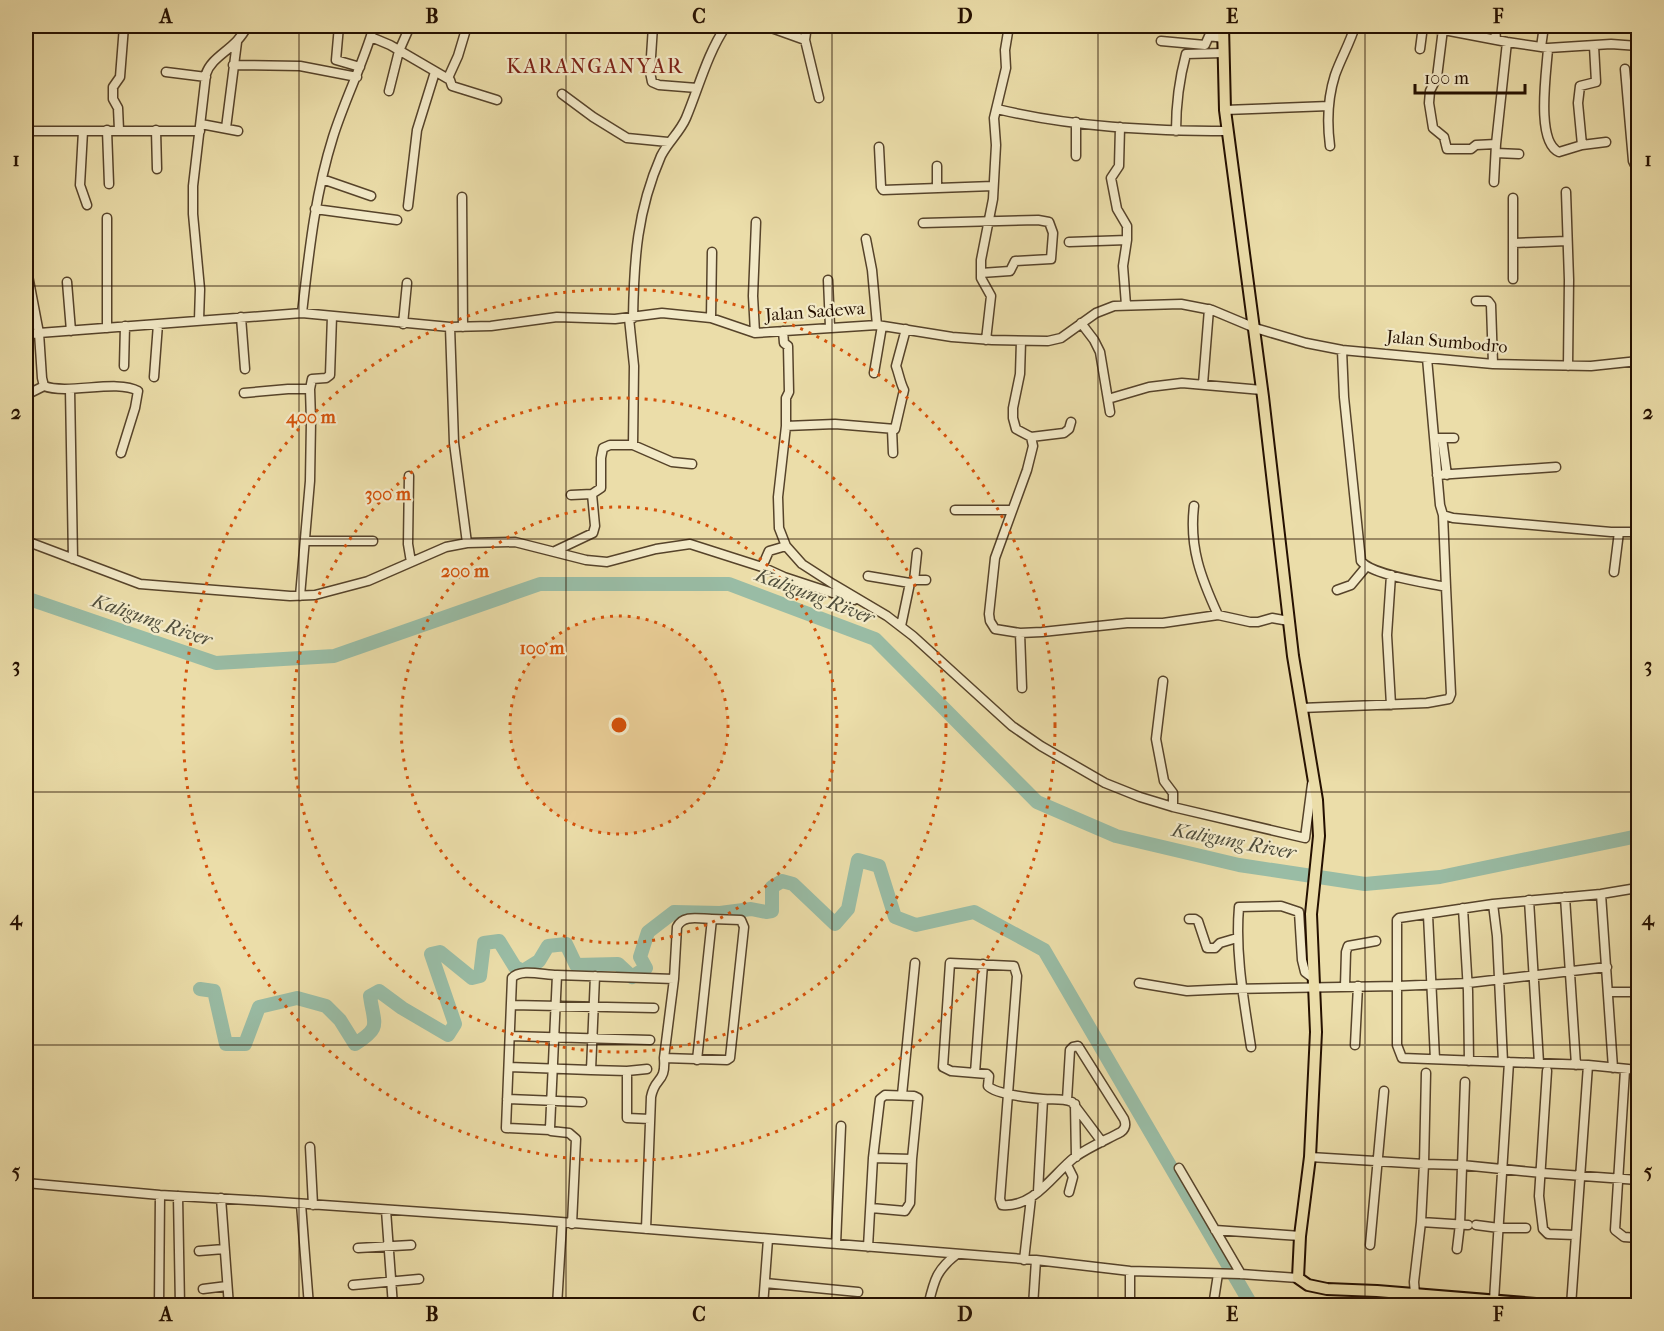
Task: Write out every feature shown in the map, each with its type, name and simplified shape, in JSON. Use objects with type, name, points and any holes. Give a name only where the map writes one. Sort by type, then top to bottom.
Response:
[{"type":"main road","points":[[1223,26],[1225,110],[1251,327],[1262,390],[1301,708],[1317,800],[1318,845],[1312,908],[1316,1032],[1310,1157],[1300,1236],[1299,1278],[1308,1285],[1327,1289],[1416,1300],[1457,1302],[1494,1300],[1535,1305],[1561,1305]]},
{"type":"street","points":[[26,63],[28,26]]},
{"type":"street","points":[[119,130],[119,109],[113,99],[113,87],[120,75],[124,26]]},
{"type":"street","points":[[199,320],[200,290],[193,214],[193,186],[206,77],[208,67],[237,42],[247,26]]},
{"type":"street","points":[[339,26],[336,60],[360,67]]},
{"type":"street","points":[[302,313],[315,209],[322,179],[333,136],[374,26]]},
{"type":"street","points":[[389,91],[399,51],[410,26]]},
{"type":"street","points":[[448,78],[458,56],[467,26]]},
{"type":"street","points":[[653,26],[650,72],[652,82],[659,85],[697,88]]},
{"type":"street","points":[[633,445],[634,366],[631,322],[640,218],[656,168],[668,142],[682,125],[706,62],[726,26]]},
{"type":"street","points":[[766,26],[805,40]]},
{"type":"street","points":[[807,26],[805,40],[819,98]]},
{"type":"street","points":[[822,26],[832,26]]},
{"type":"street","points":[[986,339],[991,296],[982,282],[981,260],[989,221],[996,144],[994,127],[1006,68],[1005,50],[1009,26]]},
{"type":"street","points":[[1330,146],[1327,124],[1335,75],[1355,26]]},
{"type":"street","points":[[1420,49],[1423,26],[1545,47],[1638,46]]},
{"type":"street","points":[[1496,26],[1496,39]]},
{"type":"street","points":[[1544,26],[1544,120],[1552,146],[1559,152],[1582,144],[1606,142]]},
{"type":"street","points":[[1443,29],[1437,76],[1430,91],[1429,103],[1433,128],[1444,137],[1447,149],[1471,149],[1476,145],[1519,154]]},
{"type":"street","points":[[1161,41],[1204,45],[1209,36],[1223,38]]},
{"type":"street","points":[[371,37],[448,78],[452,86],[497,100]]},
{"type":"street","points":[[226,128],[237,42]]},
{"type":"street","points":[[1494,182],[1507,42]]},
{"type":"street","points":[[1582,144],[1578,103],[1580,86],[1596,82],[1594,46]]},
{"type":"street","points":[[1176,131],[1181,74],[1186,54],[1223,53]]},
{"type":"street","points":[[234,64],[300,66],[357,76]]},
{"type":"street","points":[[1625,69],[1633,161],[1635,165],[1638,165]]},
{"type":"street","points":[[166,72],[206,77]]},
{"type":"street","points":[[408,206],[417,130],[435,72]]},
{"type":"street","points":[[562,94],[627,138],[668,142]]},
{"type":"street","points":[[1225,110],[1329,106]]},
{"type":"street","points":[[997,109],[1120,127],[1228,132]]},
{"type":"street","points":[[1076,122],[1076,156]]},
{"type":"street","points":[[26,131],[156,130],[201,127],[238,131]]},
{"type":"street","points":[[1120,127],[1119,166],[1111,178],[1117,209],[1127,226],[1123,266],[1125,305]]},
{"type":"street","points":[[83,130],[80,185],[87,205]]},
{"type":"street","points":[[107,130],[109,184]]},
{"type":"street","points":[[156,130],[157,169]]},
{"type":"street","points":[[879,147],[883,190],[993,186]]},
{"type":"street","points":[[937,166],[937,187]]},
{"type":"street","points":[[322,179],[371,196]]},
{"type":"street","points":[[1566,192],[1568,366]]},
{"type":"street","points":[[462,197],[463,327]]},
{"type":"street","points":[[1513,198],[1513,279]]},
{"type":"street","points":[[315,209],[398,220]]},
{"type":"street","points":[[107,218],[107,328]]},
{"type":"street","points":[[922,223],[1038,220],[1049,222],[1053,233],[1051,259],[1015,261],[1008,272],[981,273]]},
{"type":"street","points":[[755,333],[753,296],[756,222]]},
{"type":"street","points":[[866,239],[880,328],[874,373]]},
{"type":"street","points":[[1069,242],[1127,240]]},
{"type":"street","points":[[1514,243],[1567,241]]},
{"type":"street","points":[[711,318],[712,252]]},
{"type":"street","points":[[26,265],[39,333],[44,386]]},
{"type":"street","points":[[828,280],[830,327]]},
{"type":"street","points":[[67,282],[71,331]]},
{"type":"street","points":[[403,324],[407,283]]},
{"type":"street","points":[[1476,301],[1488,301],[1491,305],[1493,364]]},
{"type":"street","name":"Jalan Sadewa","points":[[26,334],[107,328],[125,330],[158,328],[199,320],[302,313],[403,324],[450,333],[463,327],[557,317],[631,322],[662,313],[711,318],[755,333],[783,334],[830,327],[880,328],[904,334],[986,339],[1021,346],[1055,340],[1084,328],[1107,308],[1125,305],[1181,304],[1209,309],[1251,327]]},
{"type":"street","points":[[1203,384],[1209,309]]},
{"type":"street","points":[[300,596],[306,541],[311,421],[310,389],[312,379],[326,378],[330,375],[332,316]]},
{"type":"street","points":[[241,317],[245,369]]},
{"type":"street","name":"Jalan Sumbodro","points":[[1251,327],[1306,343],[1342,350],[1493,364],[1591,366],[1637,361]]},
{"type":"street","points":[[154,377],[158,328]]},
{"type":"street","points":[[1084,328],[1100,352],[1110,412]]},
{"type":"street","points":[[124,366],[125,330]]},
{"type":"street","points":[[450,333],[454,443],[467,543]]},
{"type":"street","points":[[783,334],[784,343],[788,346],[790,376],[789,392],[786,398],[786,426],[778,497],[779,528],[786,546],[802,564],[901,626],[1012,726],[1105,783],[1173,807],[1305,838],[1313,776]]},
{"type":"street","points":[[786,426],[835,424],[895,429],[903,392],[896,368],[904,334]]},
{"type":"street","points":[[1021,346],[1020,374],[1012,418],[1016,429],[1031,437],[1064,433],[1069,429],[1071,422]]},
{"type":"street","points":[[1342,350],[1344,397],[1361,561],[1366,567],[1391,575],[1446,587]]},
{"type":"street","points":[[1427,358],[1438,438],[1447,475]]},
{"type":"street","points":[[1637,361],[1638,379]]},
{"type":"street","points":[[1108,399],[1149,387],[1182,383],[1262,390]]},
{"type":"street","points":[[26,394],[44,386],[133,388],[138,391],[121,453]]},
{"type":"street","points":[[70,388],[73,559]]},
{"type":"street","points":[[244,393],[310,389]]},
{"type":"street","points":[[892,429],[893,453]]},
{"type":"street","points":[[1031,437],[1033,441],[1031,455],[995,558],[989,614],[995,629],[1020,633],[1163,622],[1218,615],[1250,622],[1272,618],[1289,621]]},
{"type":"street","points":[[1438,438],[1454,438]]},
{"type":"street","points":[[1301,708],[1440,702],[1451,697],[1443,515],[1440,508],[1437,475],[1438,438]]},
{"type":"street","points":[[571,495],[592,494],[599,490],[602,485],[603,448],[610,445],[633,445],[672,462],[692,464]]},
{"type":"street","points":[[1437,475],[1556,467]]},
{"type":"street","points":[[409,476],[408,544],[411,562]]},
{"type":"street","points":[[555,551],[593,533],[595,526],[592,494]]},
{"type":"street","points":[[1194,506],[1196,563],[1218,615]]},
{"type":"street","points":[[955,510],[1012,510]]},
{"type":"street","points":[[1443,515],[1453,518],[1638,532]]},
{"type":"street","points":[[1614,572],[1619,532]]},
{"type":"street","points":[[26,541],[140,584],[290,597],[315,595],[368,581],[446,547],[467,543],[515,542],[586,560],[608,562],[656,549],[690,544],[762,567],[784,578],[864,602]]},
{"type":"street","points":[[306,541],[373,541]]},
{"type":"street","points":[[762,567],[769,551],[786,546]]},
{"type":"street","points":[[901,626],[916,553]]},
{"type":"street","points":[[1337,590],[1351,585],[1366,567]]},
{"type":"street","points":[[1391,575],[1387,635],[1391,705]]},
{"type":"street","points":[[868,576],[912,581],[926,580]]},
{"type":"street","points":[[1020,633],[1022,688]]},
{"type":"street","points":[[1163,681],[1156,739],[1163,777],[1173,793],[1173,807]]},
{"type":"street","points":[[1638,950],[1638,888],[1601,894],[1493,904],[1428,915],[1403,916],[1397,920],[1397,1045],[1400,1056],[1406,1059],[1588,1065],[1638,1070]]},
{"type":"street","points":[[1601,894],[1612,1068]]},
{"type":"street","points":[[1565,897],[1576,1065]]},
{"type":"street","points":[[1529,900],[1539,1063]]},
{"type":"street","points":[[1493,904],[1506,1062],[1494,1300]]},
{"type":"street","points":[[1251,1047],[1242,990],[1238,939],[1239,907],[1281,906],[1299,912],[1303,965],[1313,983]]},
{"type":"street","points":[[1463,908],[1468,983],[1469,1061]]},
{"type":"street","points":[[1428,915],[1435,1059]]},
{"type":"street","points":[[646,1229],[652,1092],[656,1083],[664,1076],[664,1058],[679,922],[685,919],[741,920],[744,924],[732,1054],[727,1060],[664,1058]]},
{"type":"street","points":[[697,1060],[712,919]]},
{"type":"street","points":[[1190,920],[1198,921],[1207,948],[1215,948],[1220,943],[1238,939]]},
{"type":"street","points":[[1345,986],[1348,946],[1376,941]]},
{"type":"street","points":[[1076,1157],[1071,1102],[1070,1050],[1078,1046],[1125,1123],[1124,1130],[1076,1157],[1035,1195],[1005,1205],[1000,1202],[1008,1093],[1017,971],[1014,966],[952,962],[949,966],[943,1067],[951,1071],[989,1075],[990,1089],[1008,1093],[1043,1099],[1071,1102],[1102,1142]]},
{"type":"street","points":[[902,1095],[915,963]]},
{"type":"street","points":[[975,1073],[983,964]]},
{"type":"street","points":[[1139,983],[1187,991],[1242,990],[1313,983],[1345,986],[1398,986],[1468,983],[1607,968]]},
{"type":"street","points":[[572,1224],[576,1139],[569,1133],[507,1129],[506,1126],[512,978],[515,974],[522,973],[674,979]]},
{"type":"street","points":[[550,1130],[557,975]]},
{"type":"street","points":[[591,1070],[595,976]]},
{"type":"street","points":[[1355,1045],[1358,986]]},
{"type":"street","points":[[1608,992],[1638,992]]},
{"type":"street","points":[[512,1005],[654,1008]]},
{"type":"street","points":[[510,1036],[650,1040]]},
{"type":"street","points":[[1571,1305],[1588,1065]]},
{"type":"street","points":[[509,1067],[552,1070],[647,1069]]},
{"type":"street","points":[[1625,1070],[1616,1230],[1624,1237],[1638,1238]]},
{"type":"street","points":[[627,1071],[627,1118],[650,1119]]},
{"type":"street","points":[[1547,1071],[1539,1202],[1544,1231],[1548,1234],[1575,1235]]},
{"type":"street","points":[[1416,1300],[1414,1282],[1421,1222],[1426,1073]]},
{"type":"street","points":[[1457,1249],[1468,1225],[1462,1165],[1465,1082]]},
{"type":"street","points":[[1370,1245],[1384,1091]]},
{"type":"street","points":[[868,1247],[873,1158],[880,1100],[887,1095],[916,1096],[919,1101],[908,1209],[905,1211],[871,1209]]},
{"type":"street","points":[[507,1099],[582,1102]]},
{"type":"street","points":[[1024,1260],[1035,1195],[1043,1099]]},
{"type":"street","points":[[836,1244],[841,1126]]},
{"type":"street","points":[[310,1147],[313,1205]]},
{"type":"street","points":[[1310,1157],[1462,1165],[1638,1180]]},
{"type":"street","points":[[873,1158],[912,1160]]},
{"type":"street","points":[[1067,1166],[1073,1178],[1069,1192]]},
{"type":"street","points":[[1179,1168],[1239,1274]]},
{"type":"street","points":[[26,1183],[160,1195],[836,1244],[1036,1260],[1130,1271],[1299,1278]]},
{"type":"street","points":[[159,1305],[160,1195]]},
{"type":"street","points":[[178,1196],[180,1305]]},
{"type":"street","points":[[221,1198],[229,1305]]},
{"type":"street","points":[[301,1204],[309,1305]]},
{"type":"street","points":[[386,1210],[393,1305]]},
{"type":"street","points":[[1421,1222],[1526,1228]]},
{"type":"street","points":[[557,1305],[562,1223]]},
{"type":"street","points":[[1215,1230],[1300,1236]]},
{"type":"street","points":[[763,1305],[768,1239]]},
{"type":"street","points":[[358,1248],[411,1245]]},
{"type":"street","points":[[199,1251],[224,1248]]},
{"type":"street","points":[[928,1305],[938,1271],[944,1263],[957,1254]]},
{"type":"street","points":[[1033,1305],[1036,1260]]},
{"type":"street","points":[[1130,1271],[1130,1305]]},
{"type":"street","points":[[1213,1305],[1220,1274]]},
{"type":"street","points":[[352,1285],[419,1279]]},
{"type":"street","points":[[765,1283],[858,1293]]},
{"type":"street","points":[[203,1288],[227,1286]]},
{"type":"waterway","name":"Kaligung River","points":[[26,598],[216,663],[334,656],[540,584],[729,584],[875,639],[1037,802],[1116,836],[1239,865],[1365,884],[1440,877],[1638,836]]},
{"type":"waterway","points":[[200,989],[214,991],[226,1044],[245,1044],[259,1007],[297,998],[326,1006],[340,1020],[355,1044],[373,1029],[374,1019],[370,996],[379,991],[402,1008],[448,1035],[455,1024],[431,954],[440,952],[472,978],[480,976],[484,943],[499,941],[515,967],[523,971],[539,961],[548,946],[566,944],[576,965],[618,964],[632,977],[646,968],[640,957],[648,932],[674,912],[720,913],[751,909],[772,911],[772,887],[782,881],[793,884],[835,924],[848,909],[858,860],[879,866],[895,917],[916,925],[974,912],[1044,950],[1252,1306]]},
{"type":"district","name":"KARANGANYAR","points":[[595,66]]}]
